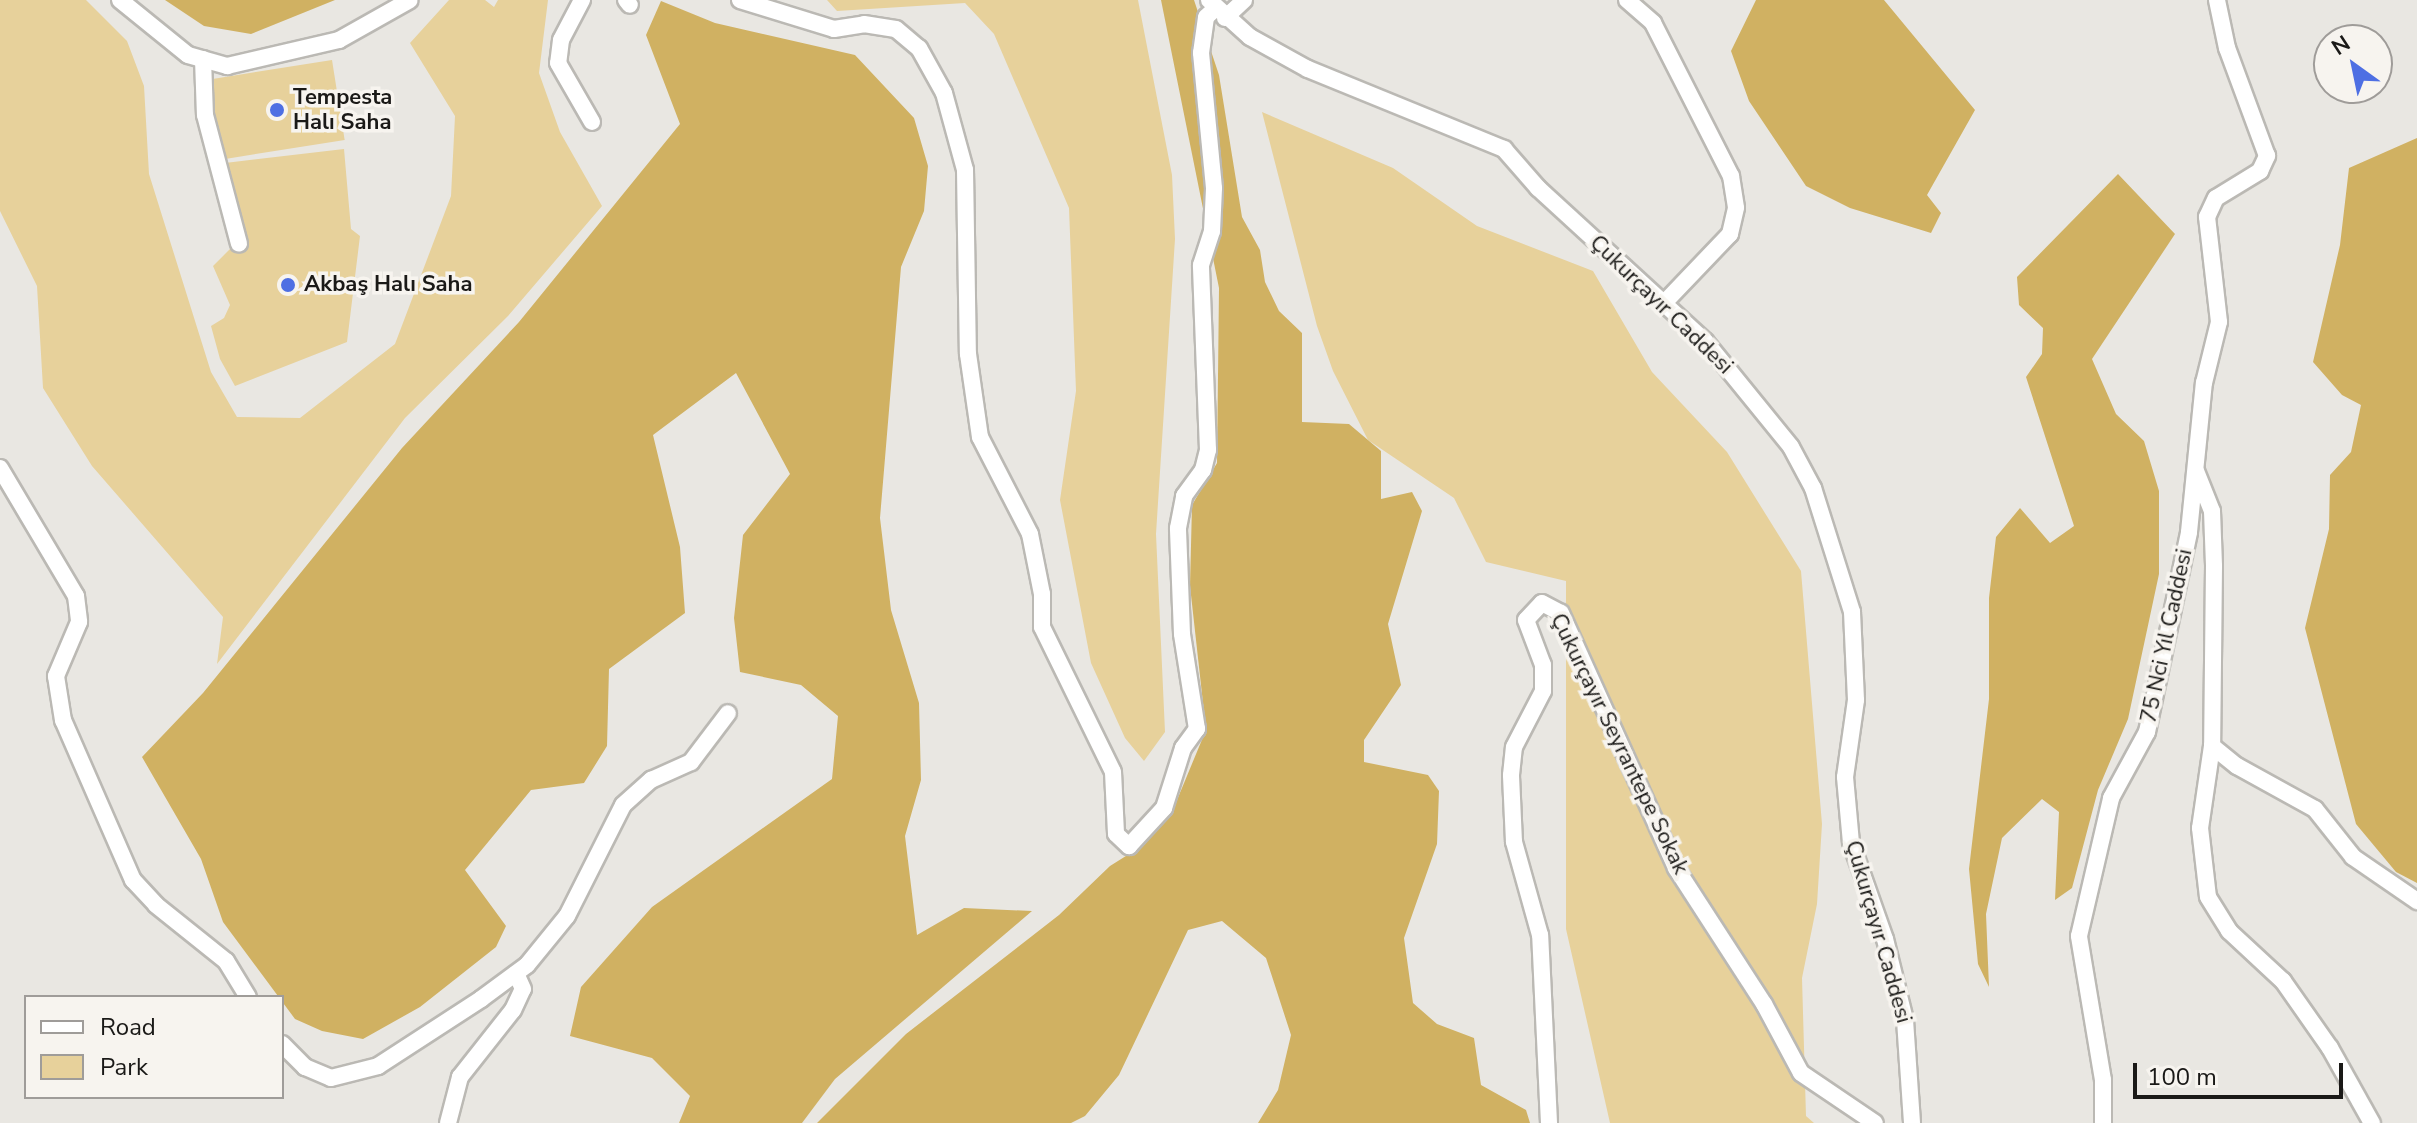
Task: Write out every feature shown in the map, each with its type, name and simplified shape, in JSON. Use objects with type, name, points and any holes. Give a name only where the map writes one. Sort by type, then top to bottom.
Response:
[{"type":"street","points":[[120,0],[188,55],[227,66],[339,40],[410,0]]},
{"type":"street","points":[[582,0],[561,40],[558,63],[592,122]]},
{"type":"street","points":[[740,0],[834,29],[864,24],[896,29],[919,48],[944,93],[965,170],[967,340],[980,437],[1030,534],[1042,594],[1042,627],[1113,772],[1116,834],[1129,846],[1164,808],[1183,748],[1197,729],[1182,634],[1178,528],[1184,496],[1203,470],[1208,450],[1201,265],[1212,231],[1214,188],[1201,53],[1206,17],[1216,9],[1244,0]]},
{"type":"street","points":[[1627,0],[1653,23],[1731,176],[1736,208],[1730,234],[1665,302]]},
{"type":"street","name":"75 Nci Yıl Caddesi","points":[[2103,1123],[2103,1080],[2079,936],[2111,798],[2147,732],[2189,532],[2204,383],[2219,322],[2207,217],[2216,198],[2260,171],[2267,156],[2227,48],[2217,0]]},
{"type":"street","name":"Çukurçayır Caddesi","points":[[1216,9],[1308,69],[1504,149],[1538,188],[1705,341],[1791,447],[1813,488],[1852,612],[1856,700],[1845,777],[1851,843],[1885,939],[1905,1020],[1912,1123]]},
{"type":"street","points":[[203,59],[205,115],[239,244]]},
{"type":"street","points":[[0,468],[76,596],[79,622],[56,676],[63,720],[133,880],[156,905],[226,961],[247,995]]},
{"type":"street","points":[[2195,470],[2212,511],[2212,746],[2200,828],[2208,897],[2229,931],[2283,981],[2330,1048],[2372,1123]]},
{"type":"street","name":"Çukurçayır Seyrantepe Sokak","points":[[1549,1123],[1540,935],[1514,842],[1511,775],[1514,747],[1543,691],[1543,665],[1526,620],[1542,603],[1561,613],[1676,868],[1764,1004],[1801,1073],[1875,1123]]},
{"type":"street","points":[[284,1046],[305,1067],[331,1078],[378,1066],[516,973],[567,916],[623,805],[651,780],[691,762],[728,713]]},
{"type":"street","points":[[2212,746],[2237,766],[2315,809],[2353,857],[2417,901]]},
{"type":"street","points":[[448,1123],[460,1077],[523,989],[516,973]]},
{"type":"green space","points":[[0,0],[86,0],[127,41],[144,86],[149,174],[211,372],[237,417],[300,418],[395,344],[451,196],[455,116],[410,43],[449,0],[485,0],[494,7],[498,0],[548,0],[539,73],[560,132],[602,206],[508,316],[405,418],[217,664],[223,617],[92,466],[43,388],[37,286],[0,211]]},
{"type":"green space","points":[[827,0],[1138,0],[1172,175],[1175,239],[1156,534],[1165,732],[1144,761],[1125,738],[1091,663],[1060,500],[1076,391],[1069,208],[994,34],[965,3],[837,11]]},
{"type":"green space","name":"Tempesta Halı Saha","points":[[332,60],[345,140],[222,159],[210,79]]},
{"type":"green space","points":[[1262,112],[1393,168],[1477,226],[1593,271],[1652,372],[1727,452],[1801,571],[1822,824],[1817,904],[1802,978],[1806,1116],[1814,1123],[1610,1123],[1566,929],[1566,581],[1486,562],[1454,498],[1368,440],[1333,371],[1317,326]]},
{"type":"green space","name":"Akbaş Halı Saha","points":[[344,149],[351,229],[360,236],[347,342],[235,386],[220,359],[211,326],[224,318],[230,305],[213,266],[241,238],[225,163]]},
{"type":"shaded area","points":[[165,0],[335,0],[251,34],[204,26]]},
{"type":"shaded area","points":[[1161,0],[1194,0],[1219,75],[1242,217],[1260,250],[1265,282],[1279,311],[1302,333],[1302,422],[1349,424],[1381,451],[1381,499],[1412,492],[1422,511],[1388,624],[1401,685],[1364,740],[1364,762],[1428,775],[1439,791],[1437,844],[1404,938],[1413,1003],[1437,1024],[1474,1038],[1481,1085],[1526,1110],[1530,1123],[1258,1123],[1278,1090],[1291,1035],[1266,958],[1222,921],[1188,930],[1119,1075],[1085,1116],[1071,1123],[817,1123],[906,1034],[1059,915],[1110,866],[1145,844],[1177,800],[1206,730],[1190,586],[1192,505],[1217,463],[1219,288]]},
{"type":"shaded area","points":[[1756,0],[1884,0],[1975,110],[1927,195],[1941,213],[1931,233],[1850,208],[1806,186],[1749,101],[1731,51]]},
{"type":"shaded area","points":[[661,1],[715,23],[855,55],[914,118],[928,166],[924,211],[901,267],[880,518],[891,610],[919,703],[921,780],[905,836],[917,935],[964,908],[1032,911],[835,1079],[802,1123],[679,1123],[690,1096],[652,1058],[570,1036],[581,987],[652,907],[832,779],[838,716],[801,685],[740,672],[734,618],[743,535],[790,474],[736,373],[653,435],[680,547],[685,613],[609,669],[607,746],[584,783],[531,790],[465,870],[506,926],[496,947],[420,1007],[363,1039],[322,1031],[295,1019],[284,1004],[284,995],[277,995],[223,922],[201,859],[142,757],[203,693],[402,448],[519,322],[680,124],[646,35]]},
{"type":"shaded area","points":[[2417,138],[2417,883],[2396,872],[2356,824],[2305,628],[2329,529],[2330,475],[2351,452],[2361,405],[2342,395],[2313,362],[2340,245],[2349,168]]},
{"type":"shaded area","points":[[2118,174],[2175,234],[2092,359],[2116,414],[2144,441],[2159,491],[2159,574],[2128,719],[2098,790],[2072,888],[2055,900],[2059,812],[2042,799],[2002,838],[1986,914],[1989,987],[1978,964],[1969,869],[1989,699],[1989,598],[1996,537],[2020,508],[2050,543],[2074,526],[2026,377],[2042,354],[2043,328],[2019,305],[2017,277]]},
{"type":"place","name":"Tempesta Halı Saha","points":[[277,110]]},
{"type":"place","name":"Akbaş Halı Saha","points":[[288,285]]}]
